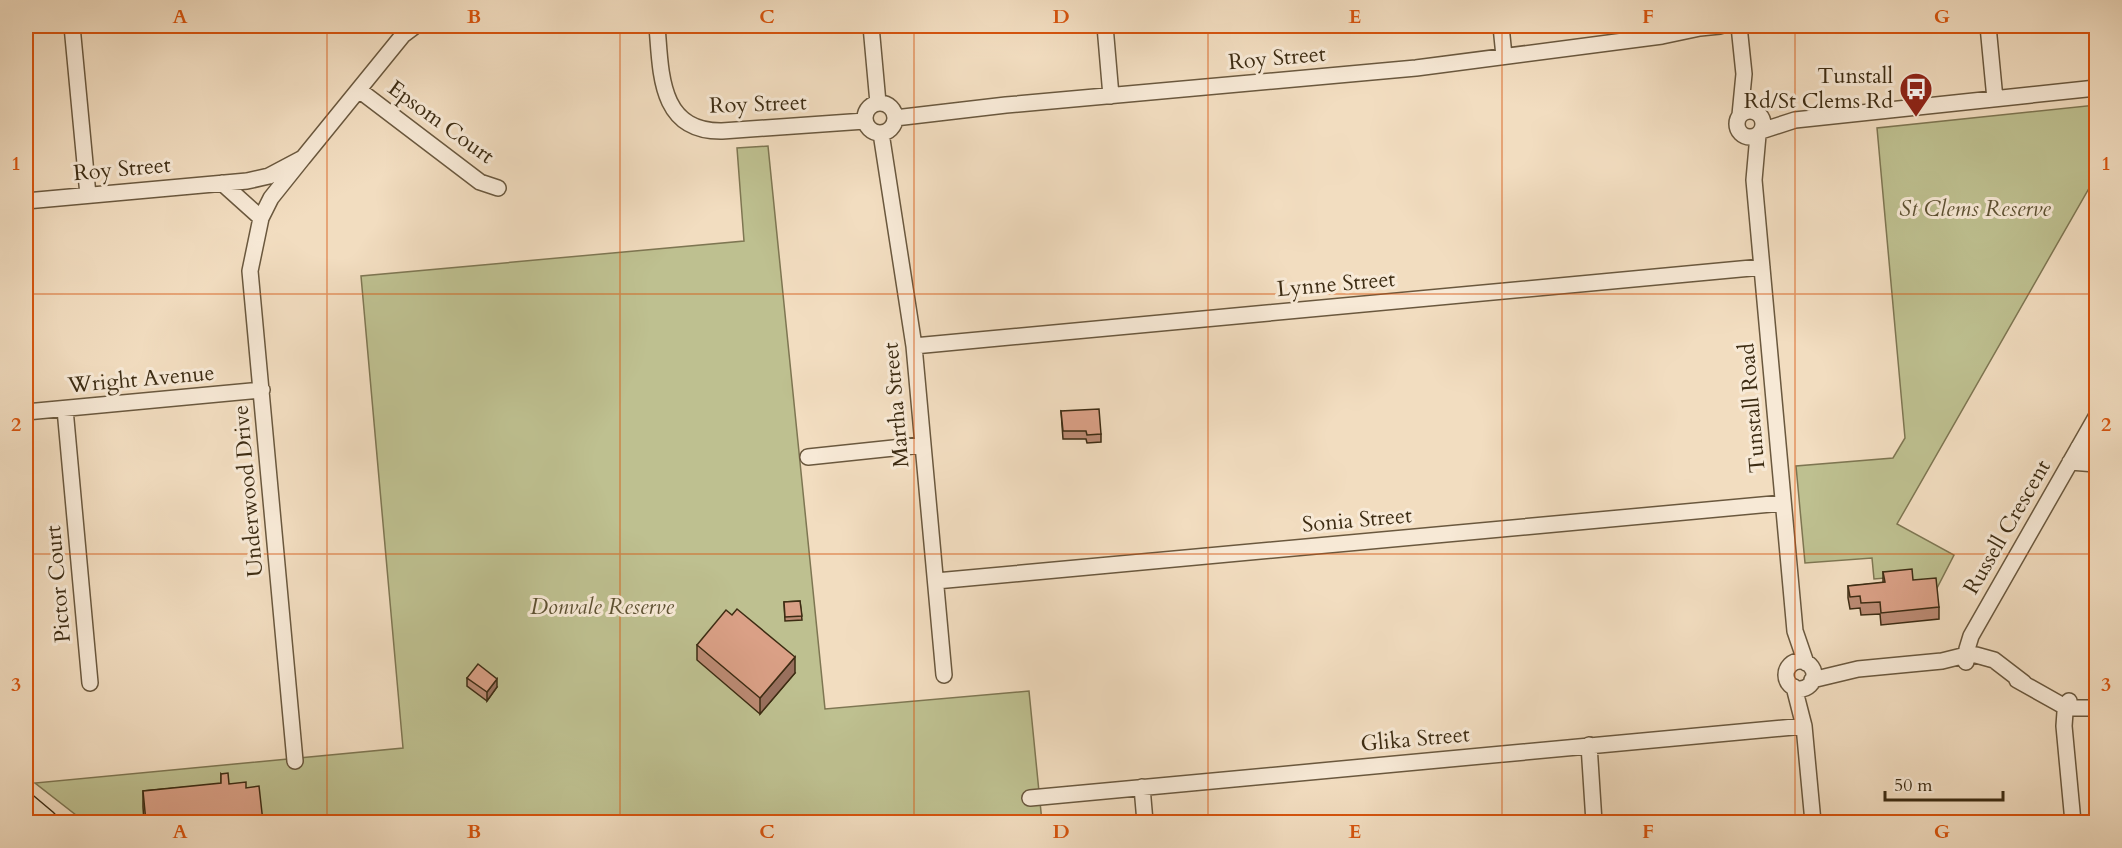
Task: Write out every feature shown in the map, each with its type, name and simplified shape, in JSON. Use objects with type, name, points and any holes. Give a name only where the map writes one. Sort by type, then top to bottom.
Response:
[{"type":"main road","points":[[26,806],[45,822]]},
{"type":"street","points":[[72,26],[88,195]]},
{"type":"street","name":"Roy Street","points":[[261,218],[271,198],[303,158],[403,35],[415,26]]},
{"type":"street","name":"Roy Street","points":[[657,26],[663,89],[677,115],[691,125],[706,131],[722,131],[865,121]]},
{"type":"street","points":[[871,26],[878,103]]},
{"type":"street","points":[[1105,26],[1111,96]]},
{"type":"street","points":[[1501,26],[1504,56]]},
{"type":"street","name":"Roy Street","points":[[895,118],[1416,68],[1662,36],[1700,27],[1720,26]]},
{"type":"street","points":[[1988,26],[1995,99]]},
{"type":"street","name":"Roy Street","points":[[1662,36],[1700,37],[1740,30]]},
{"type":"street","name":"Tunstall Road","points":[[1740,30],[1744,74],[1740,115]]},
{"type":"street","name":"Tunstall Road","points":[[1744,74],[1759,124],[1754,180]]},
{"type":"street","points":[[1759,124],[1748,111],[1740,115],[1736,123],[1742,135],[1750,137],[1759,124],[2097,88]]},
{"type":"street","name":"Epsom Court","points":[[359,90],[480,182],[498,188]]},
{"type":"street","points":[[878,103],[890,107],[895,118],[891,128],[881,133],[871,130],[865,121],[868,110],[878,103]]},
{"type":"street","name":"Martha Street","points":[[881,133],[914,346],[944,675]]},
{"type":"street","name":"Tunstall Road","points":[[1742,135],[1754,180],[1795,631],[1803,674],[1804,726],[1813,822]]},
{"type":"street","name":"Roy Street","points":[[26,201],[247,181],[269,176],[303,158]]},
{"type":"street","points":[[222,183],[261,218]]},
{"type":"street","name":"Underwood Drive","points":[[261,218],[250,271],[295,761]]},
{"type":"street","name":"Lynne Street","points":[[914,346],[1762,267]]},
{"type":"street","name":"Wright Avenue","points":[[26,412],[262,390]]},
{"type":"street","name":"Pictor Court","points":[[65,409],[90,683]]},
{"type":"street","name":"Russell Crescent","points":[[1966,659],[1971,636],[2097,417]]},
{"type":"street","points":[[808,457],[922,445]]},
{"type":"street","points":[[2078,448],[2097,454]]},
{"type":"street","points":[[2070,462],[2097,464]]},
{"type":"street","name":"Sonia Street","points":[[936,581],[1783,503]]},
{"type":"street","points":[[1803,674],[1966,659],[1976,655],[1994,660],[2024,683],[2063,703],[2097,708]]},
{"type":"street","points":[[2063,703],[2097,698]]},
{"type":"street","points":[[2063,703],[2073,822]]},
{"type":"street","name":"Glika Street","points":[[1030,798],[1804,726]]},
{"type":"street","points":[[1589,745],[1594,822]]},
{"type":"street","points":[[1142,787],[1145,822]]},
{"type":"green space","name":"St Clems Reserve","points":[[2096,105],[2096,176],[1897,524],[1954,555],[1936,590],[1913,592],[1909,576],[1874,579],[1872,558],[1805,563],[1796,466],[1893,458],[1905,438],[1877,128]]},
{"type":"green space","name":"Donvale Reserve","points":[[768,146],[825,709],[1029,691],[1042,822],[85,822],[35,783],[403,748],[361,276],[744,241],[737,148]]},
{"type":"building","points":[[1099,409],[1101,434],[1087,435],[1086,431],[1063,431],[1061,411]]},
{"type":"building","points":[[1912,569],[1913,580],[1936,578],[1939,607],[1881,613],[1880,602],[1861,603],[1860,596],[1850,597],[1848,586],[1885,582],[1883,572]]},
{"type":"building","points":[[800,601],[802,616],[785,617],[784,602]]},
{"type":"building","points":[[737,609],[795,657],[760,698],[697,645],[726,610],[732,615]]},
{"type":"building","points":[[478,664],[497,679],[487,692],[467,678]]},
{"type":"building","points":[[228,773],[229,784],[246,782],[246,788],[259,786],[263,822],[235,822],[235,818],[187,822],[146,822],[143,791],[221,783],[221,774]]},
{"type":"place","name":"Tunstall Rd/St Clems Rd","points":[[1916,118]]}]
